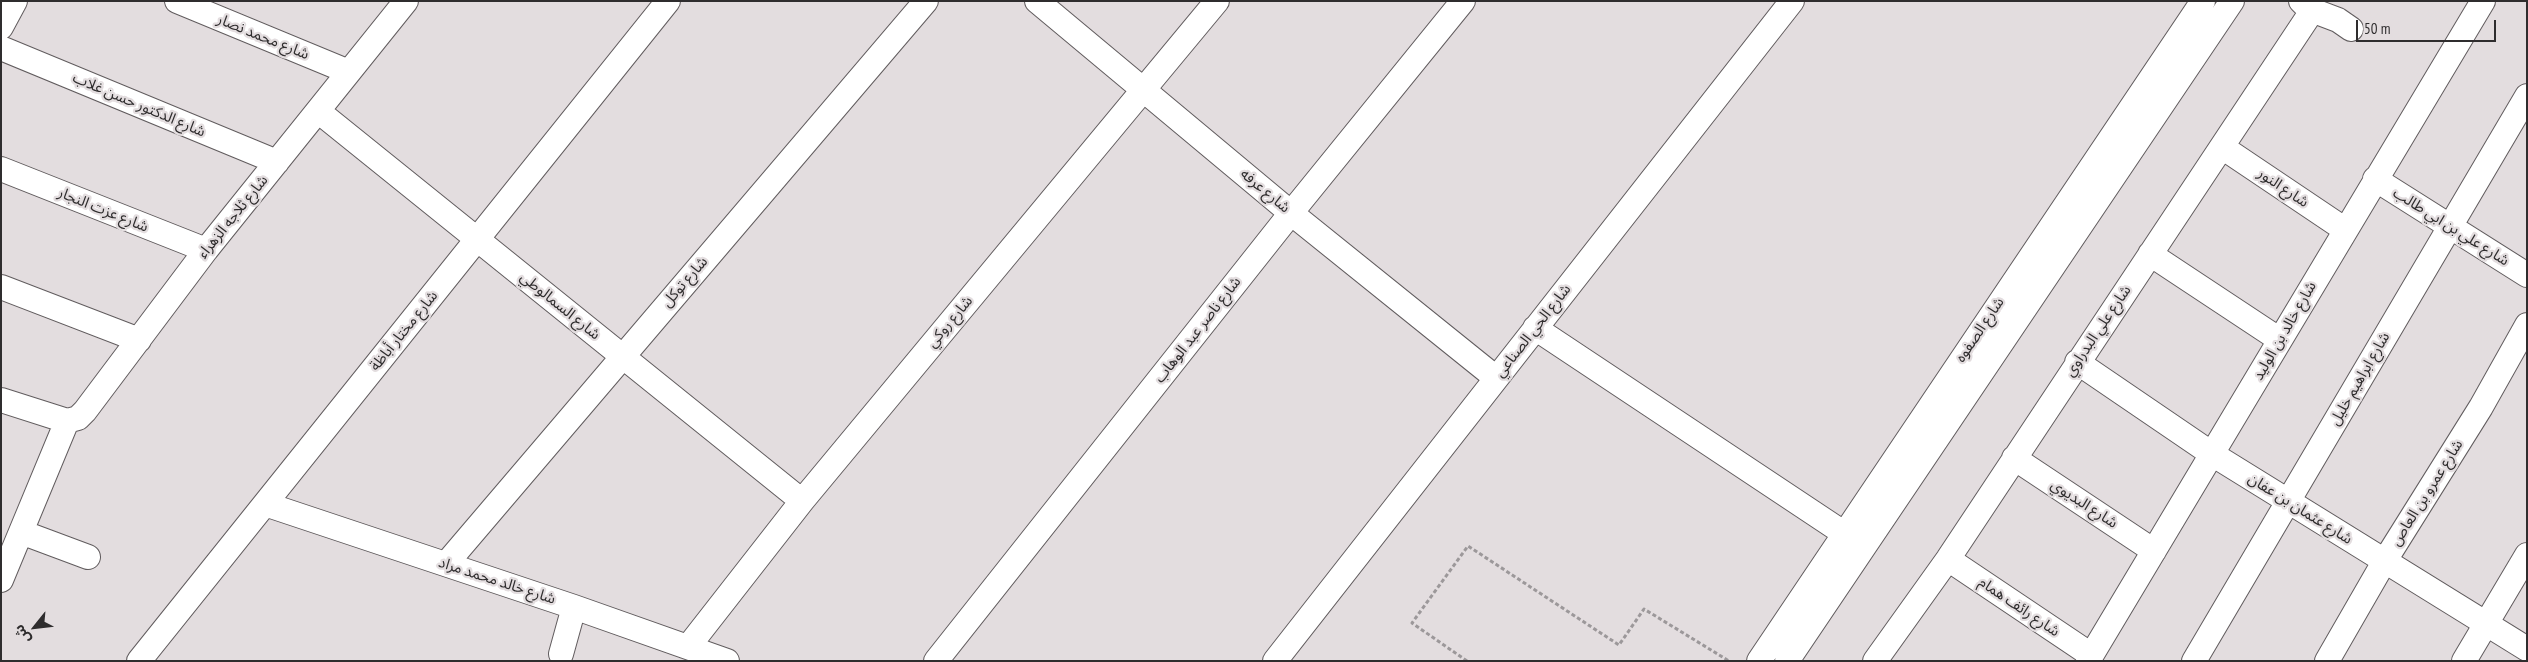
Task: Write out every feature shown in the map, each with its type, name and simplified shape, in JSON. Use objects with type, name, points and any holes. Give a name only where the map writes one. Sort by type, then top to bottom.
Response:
[{"type":"street","points":[[1,27],[15,1]]},
{"type":"street","name":"شارع محمد نصار","points":[[177,1],[349,72]]},
{"type":"street","name":"شارع ثلاجه الزهراء","points":[[62,420],[78,418],[85,411],[206,250],[406,1]]},
{"type":"street","name":"شارع مختار أباظة","points":[[140,661],[668,1]]},
{"type":"street","name":"شارع توكل","points":[[446,564],[622,355],[926,1]]},
{"type":"street","name":"شارع عرفه","points":[[1037,1],[1290,213],[1496,378]]},
{"type":"street","name":"شارع روكي","points":[[688,647],[802,501],[1217,1]]},
{"type":"street","name":"شارع ناصر عبد الوهاب","points":[[936,661],[1290,213],[1463,1]]},
{"type":"street","name":"شارع الحي الصناعي","points":[[1275,661],[1792,1]]},
{"type":"street","name":"شارع الصفوه","points":[[1759,661],[2203,1]]},
{"type":"street","name":"شارع الصفوه","points":[[1787,661],[1865,548],[2232,1]]},
{"type":"street","name":"شارع خالد بن الوليد","points":[[2089,658],[2280,340],[2344,229],[2483,1]]},
{"type":"street","points":[[2305,5],[2338,20],[2351,30]]},
{"type":"street","name":"شارع علي البدراوي","points":[[1874,661],[1948,559],[2077,362],[2308,17],[2305,5]]},
{"type":"street","name":"شارع الدكتور حسن غلاب","points":[[1,48],[277,162]]},
{"type":"street","name":"شارع ابراهيم خليل","points":[[2194,661],[2527,96]]},
{"type":"street","name":"شارع السمالوطي","points":[[318,112],[802,501]]},
{"type":"street","name":"شارع النور","points":[[2222,147],[2344,229]]},
{"type":"street","name":"شارع عزت النجار","points":[[1,169],[206,250]]},
{"type":"street","name":"شارع علي بن ابي طالب","points":[[2375,179],[2527,275]]},
{"type":"street","points":[[2150,254],[2280,340]]},
{"type":"street","points":[[1,287],[139,340]]},
{"type":"street","name":"شارع عمرو بن العاص","points":[[2327,661],[2384,562],[2481,407],[2527,325]]},
{"type":"street","points":[[1534,328],[1865,548]]},
{"type":"street","name":"شارع عثمان بن عفان","points":[[2077,362],[2212,454],[2527,649]]},
{"type":"street","points":[[1,400],[62,420],[21,532],[1,580]]},
{"type":"street","name":"شارع البديوي","points":[[2014,458],[2154,550]]},
{"type":"street","name":"شارع خالد محمد مراد","points":[[265,504],[574,606],[728,661]]},
{"type":"street","points":[[21,532],[88,557]]},
{"type":"street","points":[[2464,661],[2527,556]]},
{"type":"street","name":"شارع رائف همام","points":[[1948,559],[2089,658]]},
{"type":"street","points":[[561,654],[574,606]]},
{"type":"path","points":[[1467,661],[1412,623],[1468,546],[1619,645],[1644,609],[1729,661]]}]
